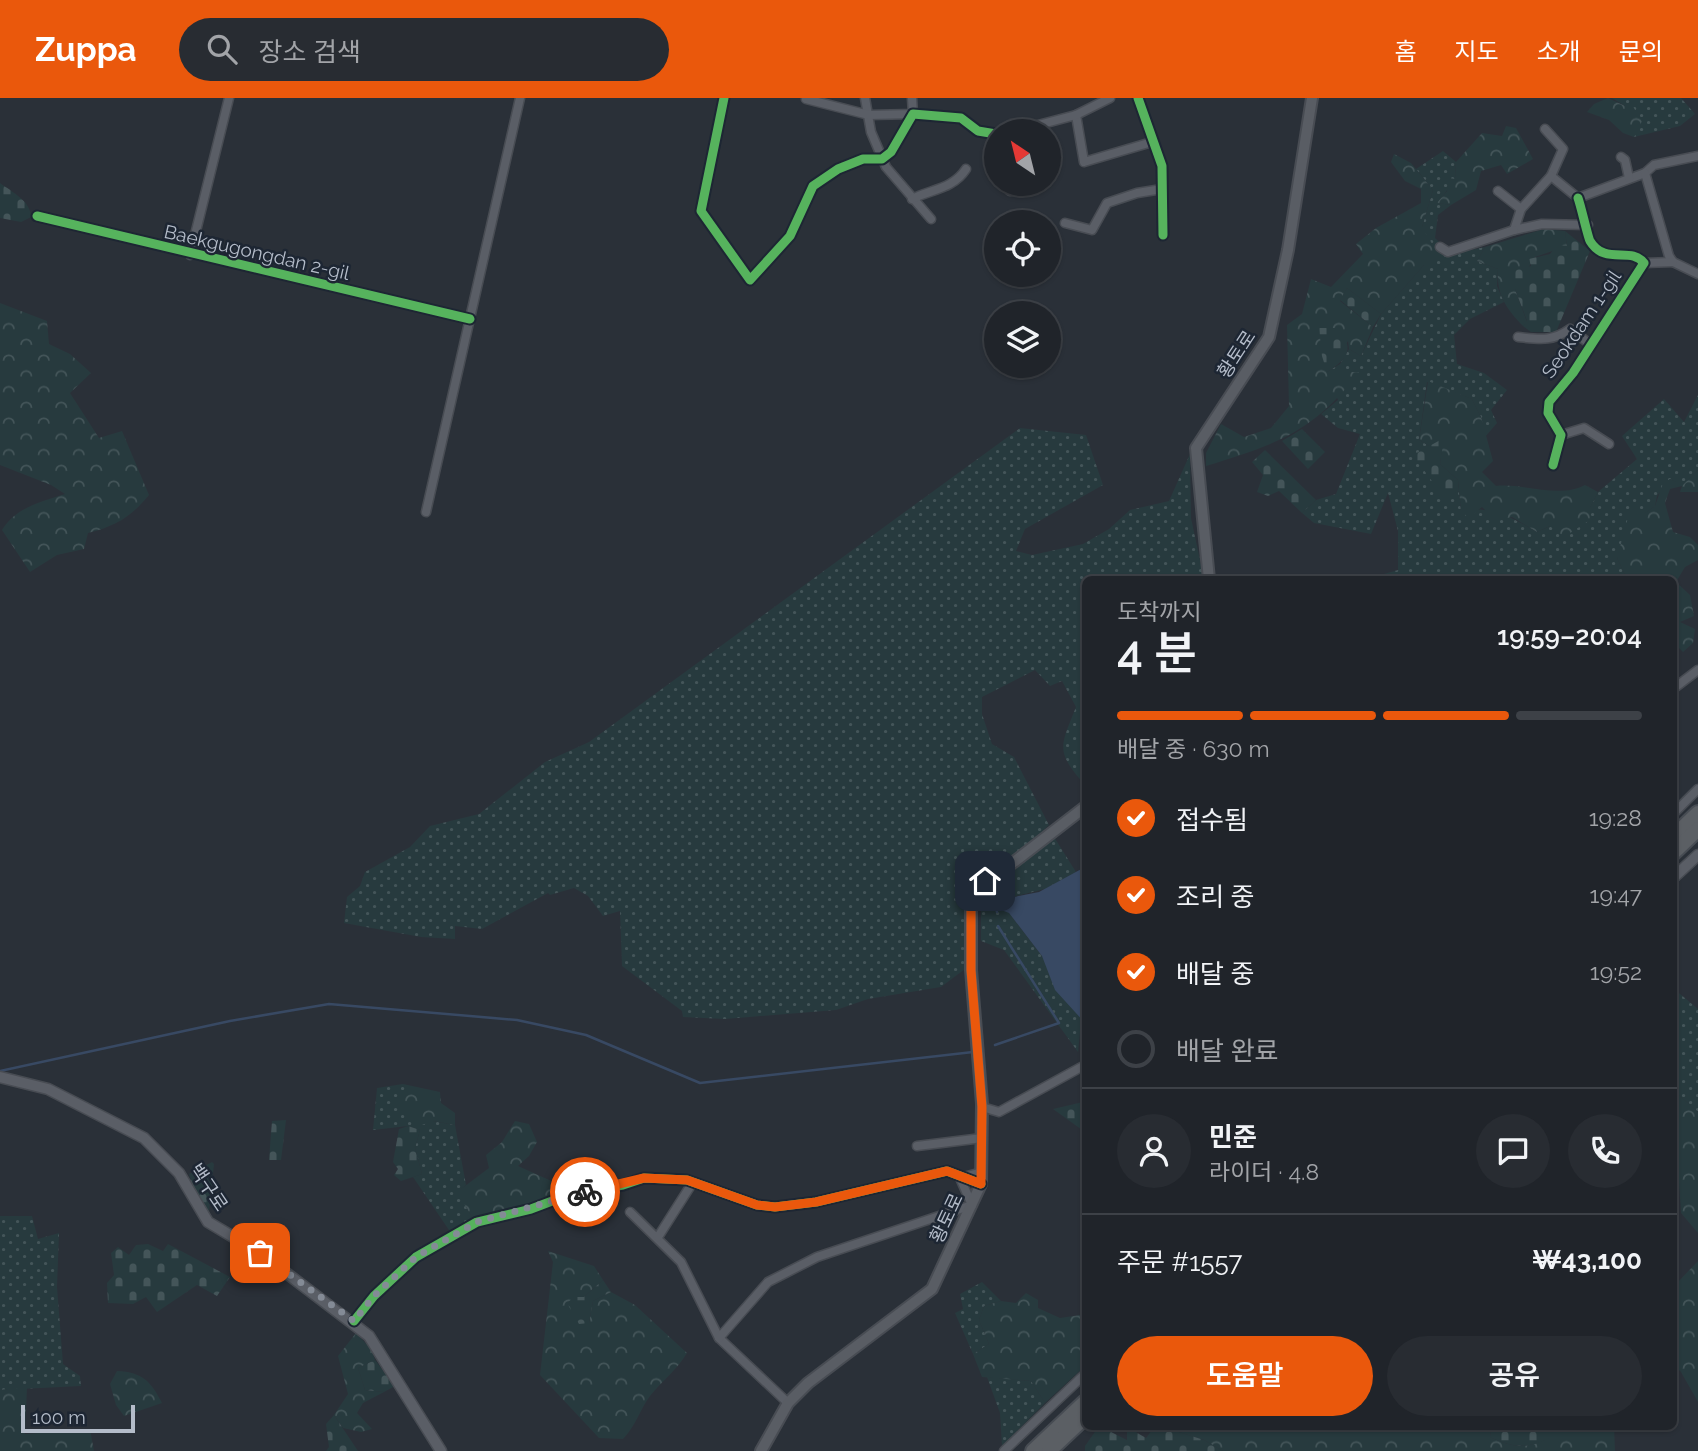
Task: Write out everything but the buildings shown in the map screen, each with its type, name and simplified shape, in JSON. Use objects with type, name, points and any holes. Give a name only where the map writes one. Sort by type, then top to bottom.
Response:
[{"type":"highway","points":[[1677,832],[1698,813]]},
{"type":"highway","points":[[1677,849],[1698,829]]},
{"type":"highway","points":[[1032,1451],[1082,1405]]},
{"type":"highway","points":[[1049,1451],[1082,1420]]},
{"type":"main road","name":"황토로","points":[[1209,576],[1196,447],[1269,337],[1288,250],[1312,98]]},
{"type":"main road","name":"황토로","points":[[761,1451],[788,1403],[808,1383],[932,1289],[981,1184],[982,1107],[971,970],[971,907],[975,892],[1082,809]]},
{"type":"street","points":[[190,255],[229,98]]},
{"type":"street","points":[[426,512],[520,98]]},
{"type":"street","points":[[724,98],[701,211],[750,280],[790,236],[813,186],[838,169],[863,159],[882,159],[891,152],[913,114],[912,98]]},
{"type":"street","points":[[865,98],[871,132],[882,159],[931,219]]},
{"type":"street","points":[[1061,119],[1110,98]]},
{"type":"street","points":[[1138,98],[1162,166],[1163,235]]},
{"type":"street","points":[[806,99],[869,115],[913,114],[961,118],[978,131],[984,132]]},
{"type":"street","points":[[1076,115],[1084,162],[1152,142]]},
{"type":"street","points":[[1514,230],[1521,209],[1551,176],[1563,149],[1545,129]]},
{"type":"street","points":[[1551,176],[1578,198],[1645,173],[1654,165],[1698,156]]},
{"type":"street","points":[[1621,157],[1625,160],[1629,178]]},
{"type":"street","points":[[912,199],[947,187],[958,180],[965,169]]},
{"type":"street","points":[[1645,173],[1657,220],[1673,261]]},
{"type":"street","points":[[1065,223],[1092,230],[1107,204],[1137,193],[1163,189]]},
{"type":"street","points":[[1498,191],[1521,209]]},
{"type":"street","name":"Seokdam 1-gil","points":[[1561,435],[1546,408],[1644,263],[1633,255],[1612,256],[1602,253],[1589,240],[1588,225],[1578,198]]},
{"type":"street","name":"Baekgugongdan 2-gil","points":[[37,216],[190,255],[470,319]]},
{"type":"street","points":[[1440,247],[1448,252],[1514,230],[1542,225],[1588,225]]},
{"type":"street","points":[[1644,263],[1673,261],[1698,274]]},
{"type":"street","name":"Seokdam 1-gil","points":[[1518,337],[1556,339],[1570,329],[1590,344]]},
{"type":"street","points":[[1553,465],[1561,435],[1584,428],[1609,444]]},
{"type":"street","points":[[1677,686],[1698,670]]},
{"type":"street","points":[[1677,810],[1698,789]]},
{"type":"street","points":[[1677,874],[1698,855]]},
{"type":"street","points":[[982,1107],[999,1112],[1082,1067]]},
{"type":"street","name":"백구로","points":[[0,1077],[48,1089],[144,1138],[179,1172],[208,1223],[260,1253],[354,1321],[382,1356],[441,1451]]},
{"type":"street","points":[[917,1146],[982,1138]]},
{"type":"street","points":[[354,1321],[374,1296],[416,1257],[477,1222],[531,1209],[568,1195],[623,1185],[644,1178],[694,1182],[757,1205],[775,1207],[816,1202],[947,1171],[981,1184]]},
{"type":"street","points":[[960,1178],[982,1172]]},
{"type":"street","points":[[719,1338],[768,1282],[817,1257],[972,1205],[960,1178]]},
{"type":"street","points":[[659,1237],[694,1182]]},
{"type":"street","points":[[630,1212],[659,1237],[681,1262],[719,1338],[788,1403]]},
{"type":"street","points":[[1004,1451],[1082,1377]]},
{"type":"green space","points":[[1608,98],[1625,106],[1632,105],[1642,121],[1634,137],[1623,133],[1609,120],[1587,112],[1594,104]]},
{"type":"green space","points":[[1612,98],[1681,98],[1695,114],[1680,126],[1634,137],[1636,130],[1625,106]]},
{"type":"green space","points":[[1506,126],[1516,128],[1533,159],[1507,174],[1501,165],[1481,171],[1476,190],[1451,205],[1437,203],[1447,191],[1449,178],[1455,179],[1456,162],[1482,133],[1502,136]]},
{"type":"green space","points":[[1443,151],[1456,162],[1455,179],[1438,203],[1451,205],[1438,215],[1435,238],[1452,254],[1485,247],[1477,261],[1498,269],[1497,286],[1504,302],[1470,319],[1454,335],[1457,364],[1484,373],[1507,390],[1491,410],[1497,423],[1485,437],[1481,417],[1472,399],[1427,382],[1419,440],[1431,447],[1414,455],[1444,497],[1459,491],[1461,510],[1492,511],[1537,532],[1590,508],[1598,492],[1637,459],[1622,436],[1664,399],[1684,422],[1698,395],[1698,470],[1683,486],[1670,479],[1657,496],[1655,506],[1644,514],[1617,558],[1626,576],[1383,576],[1398,570],[1398,531],[1388,493],[1371,534],[1314,523],[1302,513],[1316,500],[1336,494],[1360,434],[1338,428],[1321,414],[1338,400],[1327,372],[1340,364],[1349,349],[1361,356],[1381,314],[1424,265],[1422,227],[1433,190],[1416,169]]},
{"type":"green space","points":[[1394,154],[1411,163],[1433,190],[1422,227],[1440,257],[1424,265],[1381,314],[1347,288],[1340,301],[1373,327],[1361,356],[1349,349],[1348,341],[1327,372],[1359,372],[1326,409],[1292,434],[1253,451],[1206,466],[1206,453],[1221,424],[1244,437],[1271,428],[1289,406],[1287,325],[1302,314],[1311,279],[1331,287],[1363,254],[1356,244],[1376,228],[1421,203],[1421,189],[1405,181],[1391,162]]},
{"type":"green space","points":[[0,183],[28,206],[31,217],[21,222],[0,218]]},
{"type":"green space","points":[[1544,229],[1565,231],[1567,246],[1535,257],[1515,289],[1527,322],[1523,326],[1503,300],[1498,269],[1477,261],[1485,247]]},
{"type":"green space","points":[[1565,231],[1590,251],[1556,332],[1531,332],[1523,326],[1527,321],[1515,289],[1515,270],[1531,266],[1529,259],[1550,254],[1557,245],[1567,246]]},
{"type":"green space","points":[[1347,288],[1381,314],[1373,327],[1340,300]]},
{"type":"green space","points":[[0,303],[47,321],[49,344],[70,354],[91,373],[70,393],[99,438],[122,431],[149,495],[122,520],[88,533],[84,549],[57,555],[30,572],[2,530],[22,511],[65,494],[51,485],[0,465]]},
{"type":"green space","points":[[1319,328],[1337,328],[1348,347],[1345,357],[1327,372],[1322,356]]},
{"type":"green space","points":[[1428,381],[1472,399],[1481,417],[1493,461],[1482,472],[1496,486],[1564,491],[1585,485],[1598,492],[1590,508],[1590,520],[1564,537],[1550,526],[1537,532],[1512,517],[1496,521],[1482,507],[1468,518],[1461,510],[1458,480],[1440,464],[1443,439],[1431,447],[1419,440]]},
{"type":"green space","points":[[1020,428],[1086,435],[1103,485],[1025,529],[1016,551],[1032,555],[1083,544],[1109,529],[1130,510],[1169,501],[1190,454],[1191,518],[1203,576],[1082,576],[1082,782],[1069,764],[1063,748],[1066,731],[1076,707],[1062,681],[1050,686],[1035,670],[982,697],[982,714],[992,744],[1014,757],[1049,825],[964,906],[965,969],[941,987],[868,999],[836,1010],[725,1019],[683,1017],[682,1011],[622,966],[620,911],[603,916],[588,896],[574,888],[550,895],[548,893],[482,929],[455,926],[455,939],[421,937],[344,923],[347,897],[360,886],[365,872],[410,847],[430,826],[479,814],[545,762],[589,742]]},
{"type":"green space","points":[[1302,429],[1325,452],[1308,469],[1282,441]]},
{"type":"green space","points":[[1444,438],[1440,464],[1458,480],[1459,491],[1444,498],[1413,455]]},
{"type":"green space","points":[[1265,450],[1316,500],[1302,513],[1279,491],[1268,496],[1257,492],[1263,475],[1252,462]]},
{"type":"green space","points":[[1698,470],[1698,492],[1680,492],[1682,486],[1670,489],[1665,503],[1673,532],[1690,537],[1698,545],[1698,560],[1685,567],[1677,580],[1677,576],[1626,576],[1617,558],[1630,510],[1645,513],[1655,506],[1663,483],[1670,479],[1683,485]]},
{"type":"green space","points":[[1677,583],[1690,595],[1694,616],[1680,622],[1695,629],[1693,643],[1683,652],[1677,646]]},
{"type":"green space","points":[[1054,837],[1076,872],[1045,889],[999,900],[1042,956],[1082,1018],[1078,1052],[1004,950],[981,941],[981,898],[993,883]]},
{"type":"green space","points":[[1677,991],[1698,1009],[1698,1112],[1677,1094]]},
{"type":"green space","points":[[403,1084],[433,1121],[455,1125],[466,1185],[458,1192],[473,1219],[451,1233],[413,1177],[422,1174],[415,1148],[420,1130],[408,1126],[373,1130],[377,1088]]},
{"type":"green space","points":[[403,1084],[440,1092],[441,1103],[455,1113],[455,1125],[433,1121],[416,1127],[397,1104],[406,1091]]},
{"type":"green space","points":[[1677,1094],[1698,1112],[1698,1233],[1681,1213]]},
{"type":"green space","points":[[1082,1102],[1082,1130],[1053,1109]]},
{"type":"green space","points":[[286,1120],[281,1160],[269,1160],[272,1121]]},
{"type":"green space","points":[[515,1121],[529,1124],[537,1142],[529,1156],[518,1166],[567,1188],[526,1206],[473,1219],[457,1192],[489,1168],[486,1155],[502,1142]]},
{"type":"green space","points":[[408,1126],[420,1130],[415,1148],[422,1174],[401,1181],[394,1175],[398,1169],[393,1162],[399,1129]]},
{"type":"green space","points":[[212,1162],[214,1164],[209,1212],[196,1198],[189,1174]]},
{"type":"green space","points":[[0,1216],[32,1216],[38,1239],[59,1233],[57,1287],[63,1364],[80,1376],[81,1386],[0,1390]]},
{"type":"green space","points":[[148,1244],[163,1251],[168,1244],[230,1277],[217,1296],[197,1285],[157,1312],[146,1297],[133,1304],[108,1303],[107,1283],[114,1275],[111,1253],[118,1247],[129,1255],[136,1245]]},
{"type":"green space","points":[[548,1251],[594,1266],[603,1280],[584,1297],[589,1323],[593,1301],[611,1292],[635,1305],[687,1353],[650,1396],[623,1439],[599,1438],[540,1375],[553,1262]]},
{"type":"green space","points":[[1698,1261],[1698,1402],[1677,1368],[1677,1283]]},
{"type":"green space","points":[[603,1280],[611,1292],[593,1301],[589,1323],[579,1324],[567,1303],[574,1297],[584,1297]]},
{"type":"green space","points":[[982,1282],[1001,1301],[984,1306],[979,1320],[989,1344],[973,1354],[955,1313],[963,1309],[960,1294]]},
{"type":"green space","points":[[1026,1293],[1038,1300],[1038,1308],[1060,1318],[1080,1315],[1082,1311],[1082,1369],[1045,1403],[1031,1381],[982,1377],[973,1354],[989,1344],[979,1320],[984,1306],[1001,1301],[1016,1303]]},
{"type":"green space","points":[[356,1333],[371,1349],[375,1360],[358,1368],[365,1390],[384,1392],[363,1403],[357,1413],[372,1429],[361,1432],[343,1428],[334,1415],[348,1394],[338,1356]]},
{"type":"green space","points":[[375,1360],[395,1386],[384,1392],[365,1390],[358,1368]]},
{"type":"green space","points":[[117,1371],[140,1376],[154,1389],[162,1403],[124,1416],[116,1405],[110,1384]]},
{"type":"green space","points":[[987,1377],[1031,1381],[1045,1403],[1002,1446],[1000,1413]]},
{"type":"green space","points":[[27,1387],[25,1434],[90,1429],[94,1451],[0,1451],[0,1390]]},
{"type":"green space","points":[[334,1415],[358,1451],[326,1451],[329,1447],[326,1424]]},
{"type":"green space","points":[[1096,1430],[1107,1430],[1127,1440],[1127,1430],[1146,1438],[1152,1430],[1173,1430],[1204,1440],[1223,1451],[1085,1451],[1085,1446]]},
{"type":"green space","points":[[1173,1430],[1491,1430],[1490,1437],[1520,1446],[1549,1438],[1550,1430],[1614,1430],[1615,1451],[1223,1451],[1204,1440]]},
{"type":"green space","points":[[1491,1430],[1551,1430],[1550,1438],[1527,1445],[1513,1445],[1490,1437]]},
{"type":"water","points":[[1082,869],[1082,1020],[1055,990],[1042,956],[1009,913],[996,908],[999,900],[1039,892]]},
{"type":"waterway","points":[[996,908],[997,912]]},
{"type":"waterway","points":[[995,1045],[1059,1023],[998,926]]},
{"type":"waterway","points":[[0,1071],[230,1021],[329,1004],[517,1020],[586,1035],[700,1083],[973,1052]]},
{"type":"cycle path","points":[[724,98],[701,211],[750,280],[790,236],[813,186],[838,169],[863,159],[882,159],[891,152],[913,114],[961,118],[978,131],[984,132]]},
{"type":"cycle path","points":[[1138,98],[1162,166],[1163,235]]},
{"type":"cycle path","points":[[1553,465],[1561,435],[1548,413],[1549,402],[1573,373],[1644,263],[1639,258],[1603,253],[1596,248],[1589,239],[1578,198]]},
{"type":"cycle path","points":[[37,216],[470,319]]},
{"type":"cycle path","points":[[354,1321],[374,1296],[416,1257],[477,1222],[531,1209],[568,1195],[623,1185],[644,1178],[687,1180],[757,1205],[775,1207],[816,1202],[947,1171],[981,1184]]},
{"type":"way so far","points":[[260,1253],[354,1321],[374,1296],[416,1257],[477,1222],[585,1192]]},
{"type":"route","points":[[585,1192],[644,1178],[687,1180],[757,1205],[775,1207],[816,1202],[947,1171],[981,1184],[982,1107],[971,970],[971,907],[975,892],[985,881]]}]
